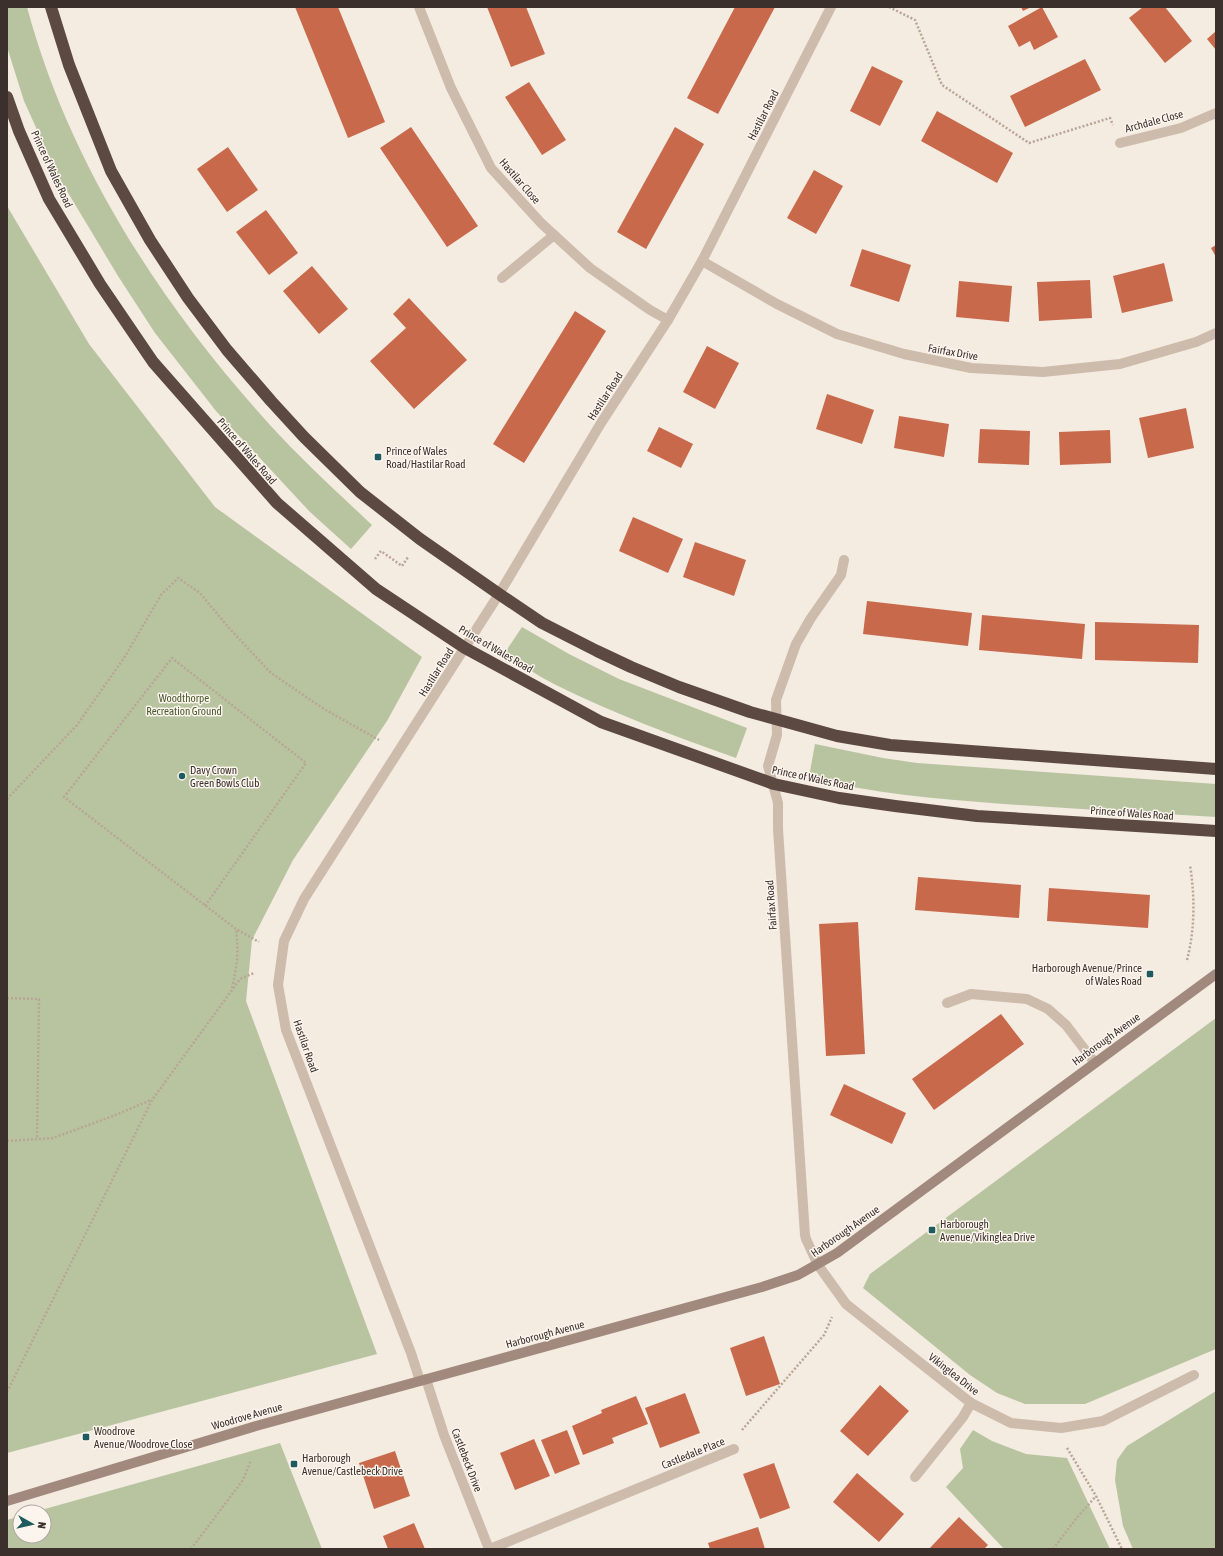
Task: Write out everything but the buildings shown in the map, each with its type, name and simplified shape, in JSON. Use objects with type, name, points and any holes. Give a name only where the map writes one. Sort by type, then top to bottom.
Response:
[{"type":"highway","points":[[51,7],[69,64],[111,171],[150,240],[188,298],[227,350],[271,402],[299,432],[360,492],[420,539],[499,594],[542,622],[631,667],[678,687],[750,712],[837,736],[890,745],[1216,769]]},
{"type":"highway","name":"Prince of Wales Road","points":[[7,97],[19,131],[50,200],[100,284],[153,362],[276,503],[371,586],[465,648],[602,722],[774,784],[839,798],[977,816],[1216,831]]},
{"type":"street","name":"Hastilar Close","points":[[418,7],[451,88],[491,168],[542,223],[590,268],[650,310],[668,320]]},
{"type":"street","name":"Hastilar Road","points":[[423,1380],[411,1353],[286,1030],[278,985],[284,942],[304,899],[499,594],[602,423],[668,320],[702,261],[831,7]]},
{"type":"street","name":"Archdale Close","points":[[1120,143],[1181,128],[1216,113]]},
{"type":"street","points":[[502,278],[554,235]]},
{"type":"street","name":"Fairfax Drive","points":[[702,261],[777,304],[837,334],[904,354],[971,368],[1044,372],[1120,364],[1196,342],[1216,333]]},
{"type":"street","name":"Fairfax Road","points":[[818,1265],[805,1235],[778,829],[778,803],[768,766],[777,735],[776,700],[796,644],[811,618],[841,575],[844,560]]},
{"type":"street","name":"Harborough Avenue","points":[[423,1380],[762,1287],[798,1275],[818,1265],[837,1253],[1216,974]]},
{"type":"street","points":[[947,1003],[971,994],[1027,999],[1048,1009],[1066,1025],[1094,1063]]},
{"type":"street","name":"Vikinglea Drive","points":[[818,1265],[846,1304],[971,1403],[1011,1423],[1056,1428],[1103,1421],[1194,1375]]},
{"type":"street","name":"Woodrove Avenue","points":[[7,1500],[256,1426],[423,1380]]},
{"type":"street","name":"Castlebeck Drive","points":[[423,1380],[490,1549]]},
{"type":"street","points":[[915,1477],[963,1417],[971,1403]]},
{"type":"street","name":"Castledale Place","points":[[490,1549],[734,1449]]},
{"type":"path","points":[[889,7],[915,20],[942,86],[1029,143],[1110,118],[1120,143]]},
{"type":"path","points":[[372,564],[381,551],[402,566],[412,552]]},
{"type":"path","points":[[7,800],[77,725],[124,658],[161,595],[178,578],[200,593],[229,628],[271,673],[324,709],[379,740]]},
{"type":"path","points":[[205,906],[306,763],[172,658],[64,797],[205,906],[236,929],[259,942]]},
{"type":"path","points":[[1187,960],[1193,926],[1193,886],[1190,865]]},
{"type":"path","points":[[232,989],[238,949],[236,929]]},
{"type":"path","points":[[7,1392],[152,1100],[232,989],[240,979],[254,972]]},
{"type":"path","points":[[7,998],[39,999],[37,1139]]},
{"type":"path","points":[[7,1141],[53,1138],[152,1100]]},
{"type":"path","name":"Castledale Place","points":[[734,1449],[740,1433],[824,1335],[832,1317],[846,1304]]},
{"type":"path","points":[[1056,1428],[1096,1496],[1122,1549]]},
{"type":"path","points":[[191,1549],[243,1480],[251,1460]]},
{"type":"path","points":[[1053,1549],[1096,1496]]},
{"type":"green space","points":[[7,7],[27,7],[45,65],[68,122],[94,177],[124,230],[157,282],[192,332],[230,379],[282,438],[372,525],[351,549],[310,512],[216,411],[155,333],[118,276],[58,176],[24,101],[7,47]]},
{"type":"green space","name":"Woodthorpe Recreation Ground","points":[[7,206],[89,344],[215,507],[422,657],[387,721],[293,860],[252,940],[246,1001],[377,1354],[7,1453]]},
{"type":"green space","points":[[522,627],[569,654],[619,679],[747,728],[736,758],[622,715],[578,696],[536,674],[504,654]]},
{"type":"green space","points":[[815,744],[883,758],[917,763],[1216,784],[1216,817],[979,802],[930,798],[857,788],[809,777]]},
{"type":"green space","points":[[1216,1018],[1216,1349],[1085,1404],[1025,1404],[997,1393],[970,1375],[863,1288],[870,1274]]},
{"type":"green space","points":[[1216,1391],[1216,1549],[1133,1549],[1123,1526],[1115,1480],[1117,1460],[1127,1446]]},
{"type":"green space","points":[[973,1430],[992,1441],[1026,1454],[1067,1458],[1110,1549],[1004,1549],[946,1487],[963,1468],[960,1449]]},
{"type":"green space","points":[[280,1443],[322,1549],[7,1549],[7,1520],[12,1518],[12,1544],[52,1544],[52,1507]]},
{"type":"place","name":"Prince of Wales Road/Hastilar Road","points":[[378,457]]},
{"type":"place","name":"Davy Crown Green Bowls Club","points":[[182,776]]},
{"type":"place","name":"Harborough Avenue/Prince of Wales Road","points":[[1150,974]]},
{"type":"place","name":"Harborough Avenue/Vikinglea Drive","points":[[932,1230]]},
{"type":"place","name":"Woodrove Avenue/Woodrove Close","points":[[86,1437]]},
{"type":"place","name":"Harborough Avenue/Castlebeck Drive","points":[[294,1464]]}]
